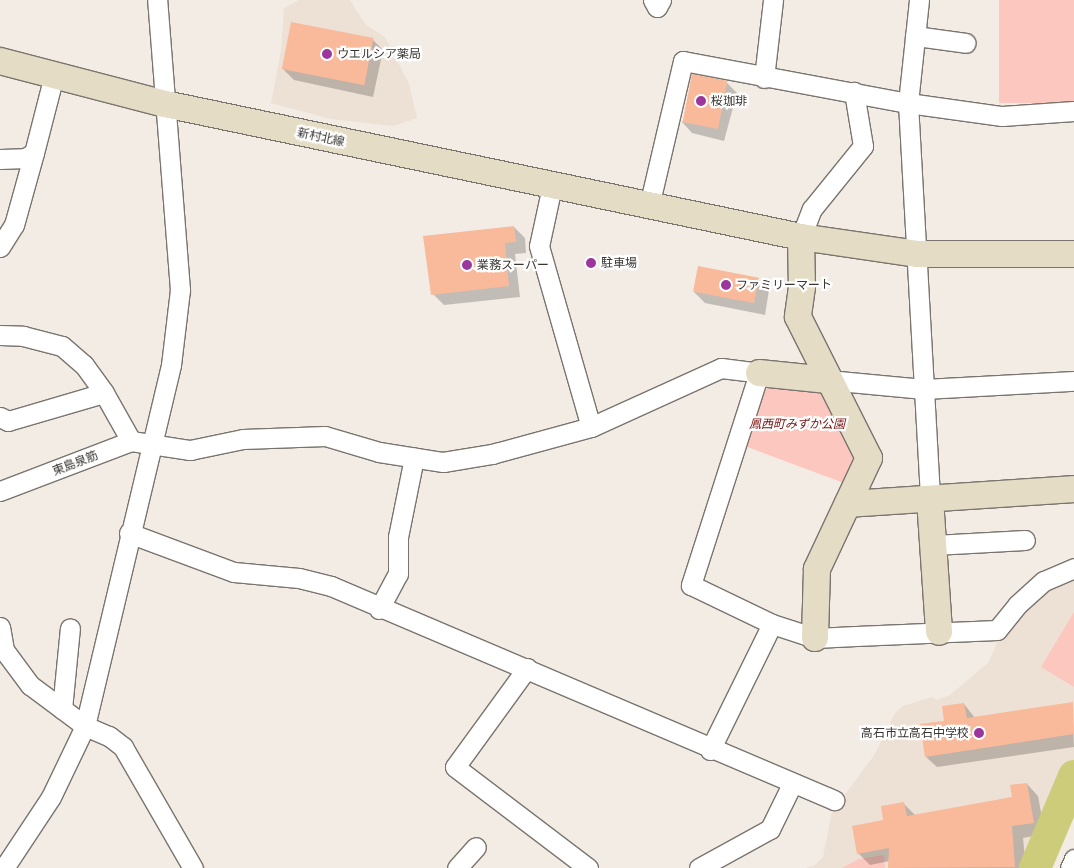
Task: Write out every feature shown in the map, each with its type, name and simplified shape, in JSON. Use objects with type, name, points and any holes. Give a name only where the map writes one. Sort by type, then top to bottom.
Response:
[{"type":"street","points":[[4,868],[51,797],[85,726],[129,533],[172,365],[180,290],[157,0]]},
{"type":"street","points":[[654,0],[657,7],[661,0]]},
{"type":"street","points":[[764,78],[773,0]]},
{"type":"street","points":[[919,0],[908,103],[939,632]]},
{"type":"street","points":[[915,36],[966,43]]},
{"type":"street","name":"新村北線","points":[[0,61],[165,104],[801,237],[917,254],[1074,254]]},
{"type":"street","points":[[646,206],[683,62],[908,103],[1002,116],[1074,111]]},
{"type":"street","points":[[0,247],[14,225],[54,75]]},
{"type":"street","points":[[815,638],[817,569],[869,458],[828,380],[798,317],[802,287],[799,252],[801,237],[812,210],[862,146],[854,92]]},
{"type":"street","points":[[0,159],[25,158],[34,153]]},
{"type":"street","points":[[552,186],[538,246],[591,426]]},
{"type":"street","points":[[0,336],[23,336],[62,346],[84,365],[104,393],[130,442]]},
{"type":"street","name":"東島泉筋","points":[[0,491],[130,442],[190,450],[243,439],[325,436],[379,452],[443,462],[492,454],[591,426],[721,368],[759,373]]},
{"type":"street","points":[[1074,381],[924,389],[759,373],[691,585],[772,624],[815,638],[997,630],[1017,605],[1044,580],[1074,568]]},
{"type":"street","points":[[0,417],[8,421],[104,393]]},
{"type":"street","points":[[379,608],[398,574],[398,537],[414,458]]},
{"type":"street","points":[[848,504],[1074,490]]},
{"type":"street","points":[[129,533],[234,572],[299,578],[331,586],[379,608],[527,668],[710,750],[834,800]]},
{"type":"street","points":[[934,545],[1025,540]]},
{"type":"street","points":[[710,750],[772,624]]},
{"type":"street","points":[[0,627],[4,650],[30,685],[85,726],[109,736],[124,747],[193,868]]},
{"type":"street","points":[[62,710],[70,628]]},
{"type":"street","points":[[527,668],[455,767],[588,868]]},
{"type":"street","points":[[699,868],[770,829],[792,784]]},
{"type":"street","points":[[458,868],[476,847]]},
{"type":"street","points":[[1070,868],[1074,859]]},
{"type":"shaded area","points":[[299,0],[350,0],[365,24],[385,37],[409,84],[417,118],[393,126],[331,119],[271,103],[281,51],[284,8]]},
{"type":"shaded area","name":"高石市立高石中学校","points":[[1074,576],[1074,771],[1031,868],[805,868],[815,865],[823,857],[832,812],[875,754],[895,713],[903,706],[932,697],[937,700],[950,695],[988,663],[996,646],[997,635],[1031,595]]},
{"type":"green space","points":[[999,0],[1074,0],[1074,103],[999,103]]},
{"type":"green space","name":"鳳西町みずか公園","points":[[774,383],[825,389],[856,451],[849,485],[745,446],[765,390]]},
{"type":"green space","points":[[1074,612],[1074,687],[1041,667]]},
{"type":"green space","points":[[884,855],[885,868],[842,868],[859,859]]},
{"type":"building","name":"ウエルシア薬局","points":[[291,22],[373,38],[364,85],[282,69]]},
{"type":"building","name":"桜珈琲","points":[[692,74],[727,81],[718,129],[683,122]]},
{"type":"building","name":"業務スーパー","points":[[514,226],[516,242],[505,243],[509,286],[431,295],[423,236]]},
{"type":"building","name":"ファミリーマート","points":[[698,266],[759,278],[754,303],[693,292]]},
{"type":"building","points":[[1073,702],[1074,734],[925,757],[920,724],[944,721],[942,706],[964,703],[967,718]]},
{"type":"building","points":[[1027,783],[1034,823],[1012,826],[1015,867],[888,868],[889,848],[857,854],[852,826],[883,820],[881,806],[904,802],[907,816],[1012,797],[1010,785]]},
{"type":"waterway","points":[[1035,868],[1074,776]]},
{"type":"place","name":"ウエルシア薬局","points":[[327,54]]},
{"type":"place","name":"桜珈琲","points":[[701,101]]},
{"type":"place","name":"駐車場","points":[[591,263]]},
{"type":"place","name":"業務スーパー","points":[[467,265]]},
{"type":"place","name":"ファミリーマート","points":[[726,285]]},
{"type":"place","name":"高石市立高石中学校","points":[[979,733]]}]
